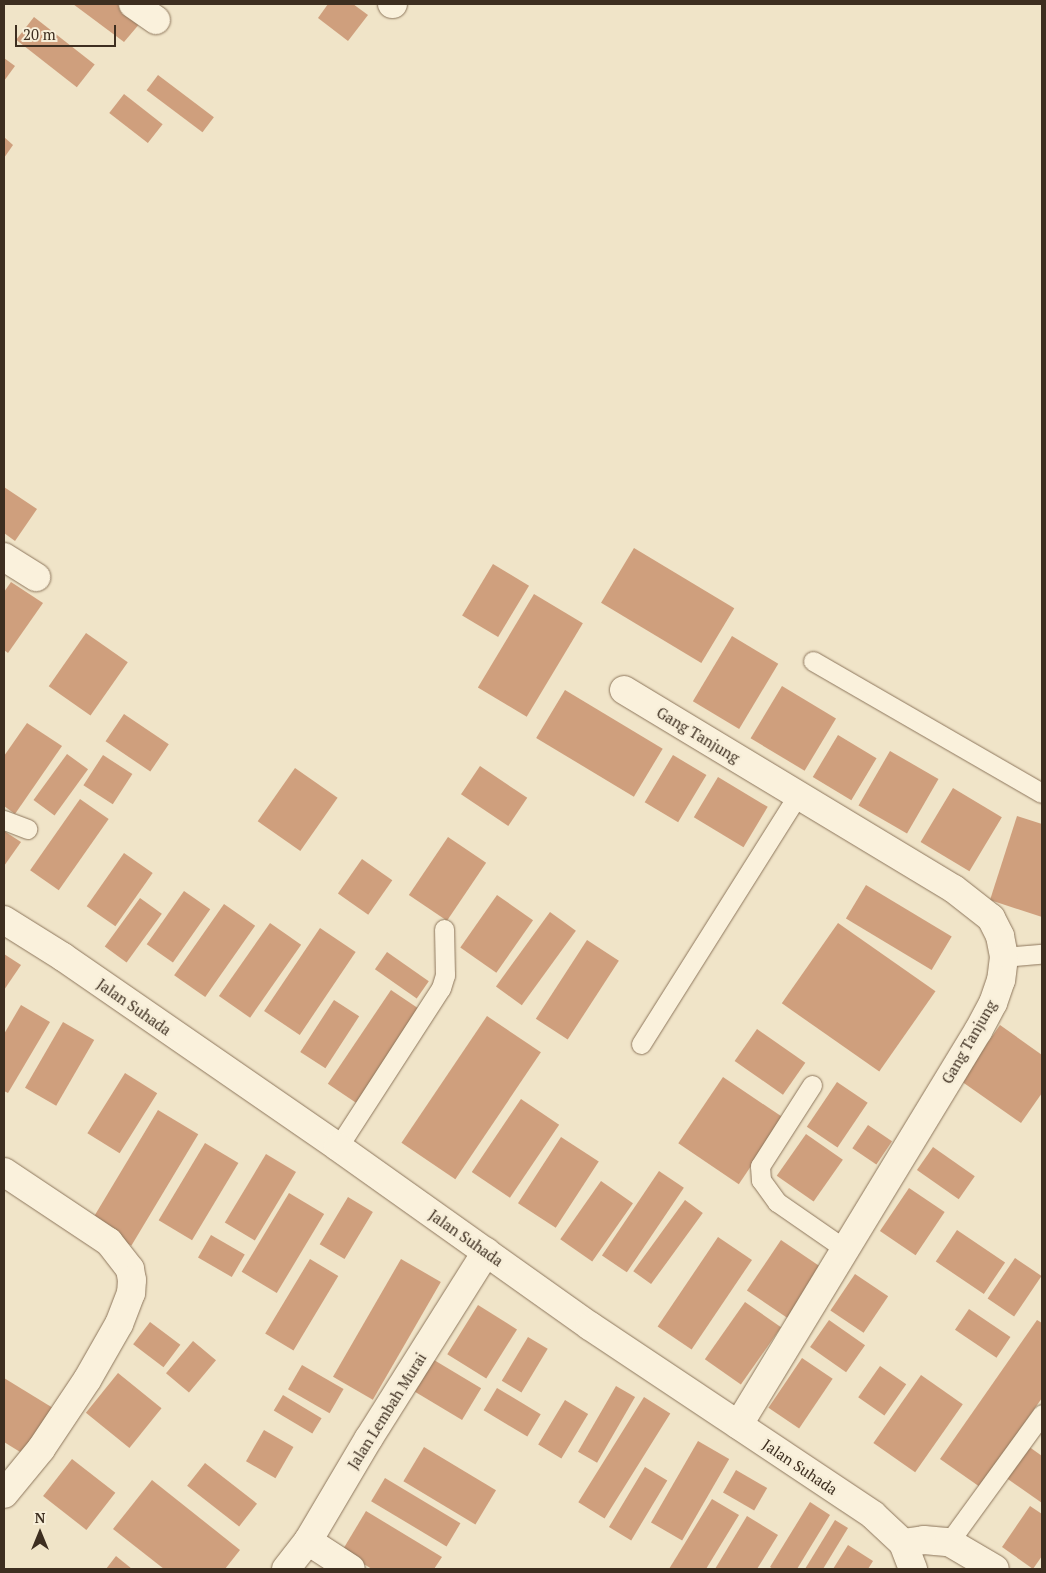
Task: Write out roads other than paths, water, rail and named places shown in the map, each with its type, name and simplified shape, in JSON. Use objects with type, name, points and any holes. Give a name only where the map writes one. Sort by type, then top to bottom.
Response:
[{"type":"street","points":[[133,4],[156,20]]},
{"type":"street","points":[[4,557],[36,577]]},
{"type":"street","name":"Gang Tanjung","points":[[624,690],[954,889],[990,918],[1000,936],[1004,958],[1001,980],[996,995],[978,1031],[738,1425]]},
{"type":"street","name":"Jalan Suhada","points":[[4,920],[63,958],[338,1147],[590,1326],[874,1515],[903,1543],[913,1569]]},
{"type":"street","points":[[4,1172],[109,1242],[130,1269],[132,1280],[131,1292],[119,1324],[87,1380],[41,1450],[4,1494]]},
{"type":"street","name":"Jalan Lembah Murai","points":[[286,1569],[308,1541],[369,1438],[486,1252]]},
{"type":"street","points":[[903,1543],[924,1540],[949,1542],[995,1569]]},
{"type":"street","points":[[308,1541],[351,1569]]},
{"type":"lane","points":[[813,661],[1042,793]]},
{"type":"lane","points":[[641,1044],[798,796]]},
{"type":"lane","points":[[4,820],[27,829]]},
{"type":"lane","points":[[338,1147],[442,988],[445,975],[444,929]]},
{"type":"lane","points":[[1004,958],[1042,954]]},
{"type":"lane","points":[[812,1085],[760,1166],[761,1180],[777,1202],[845,1248]]},
{"type":"lane","points":[[949,1542],[1042,1414]]}]
